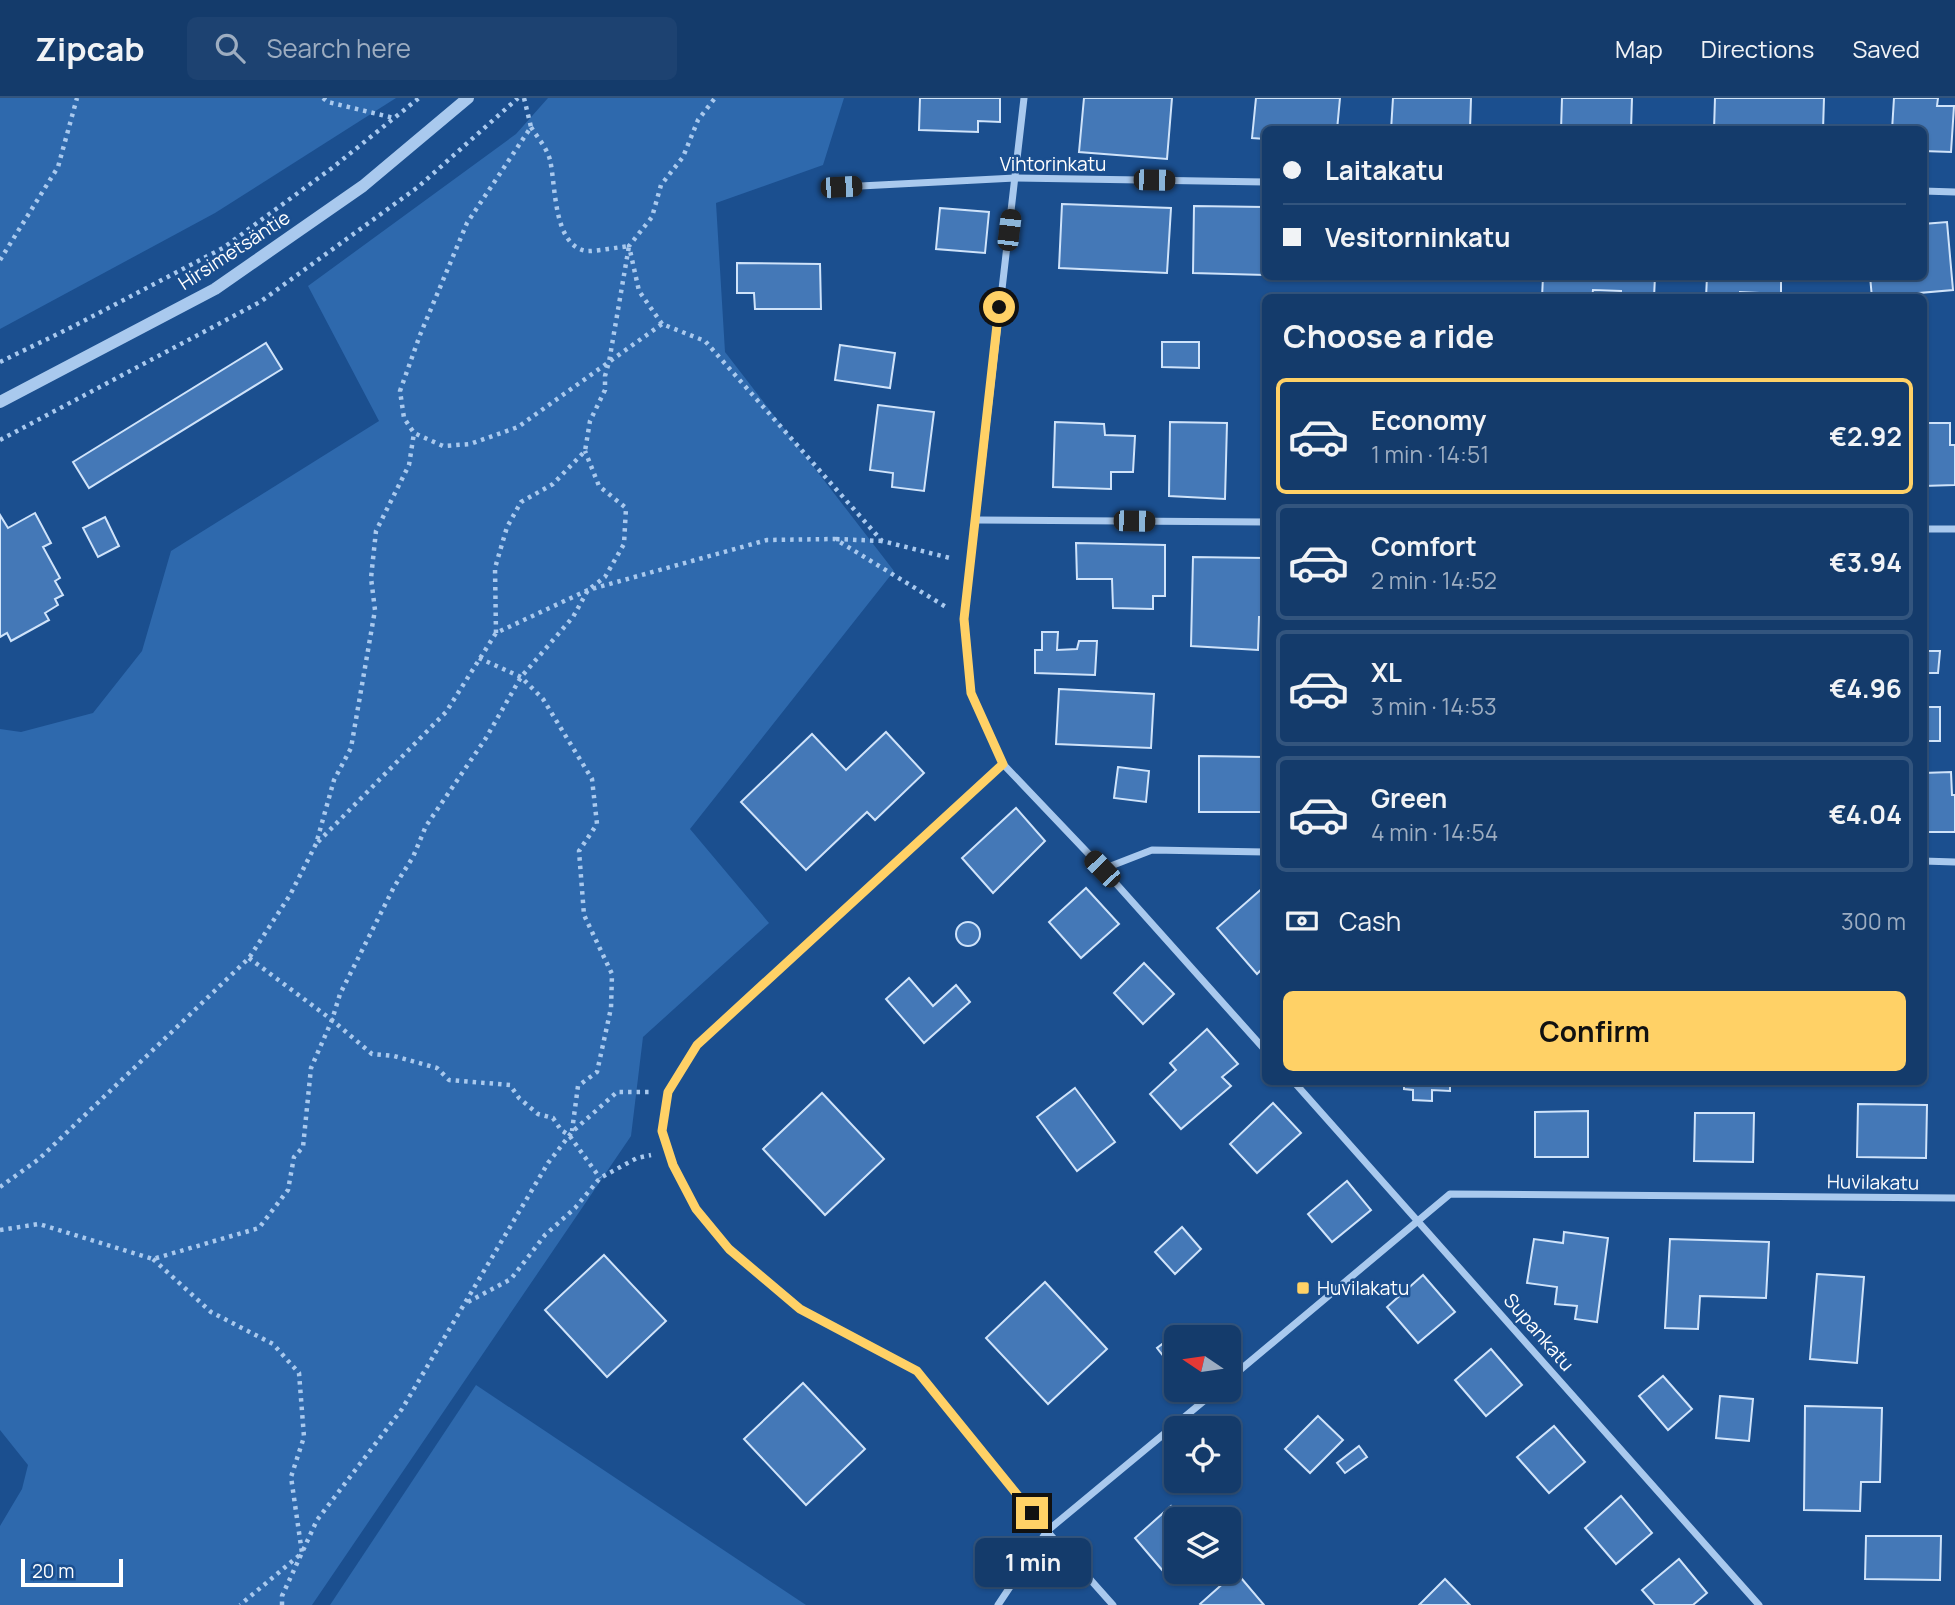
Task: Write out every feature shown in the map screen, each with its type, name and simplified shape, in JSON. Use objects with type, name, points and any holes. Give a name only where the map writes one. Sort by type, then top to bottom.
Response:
[{"type":"street","name":"Hirsimetsäntie","points":[[0,402],[215,289],[363,186],[468,98]]},
{"type":"street","points":[[1024,98],[964,619],[971,693],[1003,764],[1262,1047]]},
{"type":"street","name":"Vihtorinkatu","points":[[841,187],[1015,178],[1262,182]]},
{"type":"street","points":[[1927,191],[1955,192]]},
{"type":"street","points":[[977,520],[1262,522]]},
{"type":"street","points":[[1927,528],[1955,529]]},
{"type":"street","points":[[1003,764],[697,1045],[668,1092],[662,1131],[673,1165],[696,1209],[729,1249],[800,1309],[917,1371],[1048,1531],[1113,1605]]},
{"type":"street","points":[[1102,869],[1152,850],[1262,852]]},
{"type":"street","points":[[1927,861],[1955,862]]},
{"type":"street","name":"Supankatu","points":[[1297,1085],[1759,1605]]},
{"type":"street","name":"Huvilakatu","points":[[1241,1369],[1450,1194],[1955,1198]]},
{"type":"street","points":[[998,1605],[1048,1531],[1203,1402]]},
{"type":"path","points":[[0,260],[58,167],[77,98]]},
{"type":"path","points":[[323,98],[328,102],[395,118]]},
{"type":"path","points":[[0,362],[223,248],[419,98]]},
{"type":"path","points":[[524,98],[531,127],[549,157],[562,231],[573,246],[588,252],[629,246]]},
{"type":"path","points":[[153,1259],[259,1228],[288,1190],[294,1157],[303,1147],[311,1068],[340,994],[394,887],[413,858],[426,826],[486,738],[521,677],[573,617],[588,590],[605,578],[624,544],[626,508],[598,486],[585,451],[590,421],[605,390],[604,376],[609,362],[629,246],[652,217],[661,185],[683,157],[698,120],[715,98]]},
{"type":"path","points":[[531,127],[467,223],[420,335],[400,391],[404,418],[414,433],[443,446],[470,444],[518,428],[662,324]]},
{"type":"path","points":[[629,246],[639,291],[662,324],[705,341],[882,541]]},
{"type":"path","points":[[0,1187],[39,1159],[249,958],[290,895],[316,844],[334,779],[351,748],[375,610],[371,578],[376,531],[409,465],[414,433]]},
{"type":"path","points":[[496,633],[495,568],[507,527],[521,502],[553,484],[585,451]]},
{"type":"path","points":[[835,539],[964,619]]},
{"type":"path","points":[[316,844],[446,712],[496,633],[588,590],[767,540],[882,541],[971,564]]},
{"type":"path","points":[[480,658],[521,677],[543,699],[592,779],[597,824],[579,851],[584,915],[612,974],[611,1008],[597,1072],[578,1086],[570,1133]]},
{"type":"path","points":[[249,958],[332,1020],[372,1054],[394,1056],[437,1068],[449,1080],[510,1085],[519,1098],[538,1114],[553,1118],[561,1130],[570,1133],[600,1178]]},
{"type":"path","points":[[282,1605],[282,1596],[317,1520],[402,1409],[548,1163],[570,1133],[617,1092],[668,1092]]},
{"type":"path","points":[[467,1302],[511,1279],[545,1236],[575,1208],[600,1178],[637,1158],[668,1150]]},
{"type":"path","points":[[0,1230],[39,1224],[153,1259],[211,1312],[273,1344],[299,1373],[304,1437],[292,1477],[302,1553]]},
{"type":"path","points":[[240,1605],[302,1553]]},
{"type":"shaded area","points":[[0,98],[396,98],[215,213],[0,329]]},
{"type":"shaded area","points":[[548,98],[844,98],[823,165],[716,203],[725,352],[894,571],[690,829],[769,923],[643,1037],[631,1136],[312,1605],[0,1605],[0,1526],[22,1489],[28,1465],[0,1430],[0,729],[21,732],[93,713],[142,651],[171,551],[379,421],[308,286],[516,134]]},
{"type":"shaded area","points":[[476,1385],[806,1605],[330,1605]]},
{"type":"building","points":[[920,98],[1000,98],[1000,122],[978,121],[978,132],[919,130]]},
{"type":"building","points":[[1084,98],[1172,98],[1167,159],[1079,152]]},
{"type":"building","points":[[1256,98],[1340,98],[1337,126],[1262,126],[1262,139],[1252,138]]},
{"type":"building","points":[[1393,98],[1471,98],[1470,126],[1391,126]]},
{"type":"building","points":[[1562,98],[1632,98],[1631,126],[1561,126]]},
{"type":"building","points":[[1715,98],[1824,98],[1823,126],[1714,126]]},
{"type":"building","points":[[1894,98],[1938,98],[1937,106],[1954,106],[1951,152],[1927,151],[1927,126],[1892,126]]},
{"type":"building","points":[[1062,204],[1171,208],[1167,273],[1059,268]]},
{"type":"building","points":[[1194,206],[1262,207],[1262,275],[1193,273]]},
{"type":"building","points":[[940,208],[989,212],[985,253],[936,249]]},
{"type":"building","points":[[1947,222],[1953,290],[1872,294],[1870,280],[1927,280],[1927,224]]},
{"type":"building","points":[[737,263],[820,264],[821,309],[755,309],[754,293],[737,293]]},
{"type":"building","points":[[1543,280],[1655,280],[1654,294],[1621,294],[1621,291],[1593,290],[1592,294],[1542,294]]},
{"type":"building","points":[[1707,280],[1781,280],[1781,294],[1706,294]]},
{"type":"building","points":[[1162,342],[1199,342],[1199,368],[1162,367]]},
{"type":"building","points":[[266,343],[282,369],[89,488],[73,462]]},
{"type":"building","points":[[840,345],[895,353],[890,388],[835,380]]},
{"type":"building","points":[[878,405],[934,412],[924,491],[892,487],[893,473],[870,470]]},
{"type":"building","points":[[1055,422],[1104,424],[1105,435],[1135,436],[1133,472],[1111,472],[1111,489],[1053,487]]},
{"type":"building","points":[[1170,422],[1227,423],[1225,499],[1169,496]]},
{"type":"building","points":[[1927,423],[1950,423],[1950,445],[1955,445],[1955,485],[1927,486]]},
{"type":"building","points":[[35,513],[51,543],[43,547],[60,578],[55,581],[63,595],[55,599],[58,605],[45,613],[49,620],[11,641],[7,633],[0,637],[0,515],[8,528]]},
{"type":"building","points":[[105,517],[119,546],[98,557],[83,528]]},
{"type":"building","points":[[1076,543],[1165,545],[1165,596],[1153,596],[1153,609],[1113,608],[1112,579],[1077,579]]},
{"type":"building","points":[[1193,557],[1262,558],[1262,617],[1259,617],[1258,650],[1191,646]]},
{"type":"building","points":[[1042,632],[1058,632],[1057,650],[1077,649],[1079,641],[1097,641],[1095,675],[1035,673],[1035,650],[1042,650]]},
{"type":"building","points":[[1927,651],[1940,651],[1938,673],[1927,673]]},
{"type":"building","points":[[1059,689],[1154,694],[1151,748],[1056,744]]},
{"type":"building","points":[[1927,707],[1940,707],[1940,741],[1927,741]]},
{"type":"building","points":[[886,732],[924,773],[875,820],[867,812],[806,870],[741,802],[812,734],[846,770]]},
{"type":"building","points":[[1199,756],[1262,757],[1262,812],[1199,812]]},
{"type":"building","points":[[1118,767],[1149,771],[1146,802],[1114,798]]},
{"type":"building","points":[[1951,772],[1952,795],[1955,795],[1955,832],[1927,832],[1927,773]]},
{"type":"building","points":[[1016,808],[1045,841],[993,893],[962,858]]},
{"type":"building","points":[[1086,888],[1119,924],[1081,958],[1049,922]]},
{"type":"building","points":[[1262,889],[1262,969],[1257,974],[1217,928]]},
{"type":"building","points":[[968,922],[979,929],[980,934],[973,945],[968,946],[957,939],[956,934],[963,923]]},
{"type":"building","points":[[1144,963],[1174,994],[1143,1024],[1114,993]]},
{"type":"building","points":[[909,978],[933,1006],[956,985],[970,1002],[924,1043],[886,999]]},
{"type":"building","points":[[1207,1029],[1238,1064],[1222,1077],[1231,1086],[1181,1129],[1150,1094],[1176,1070],[1170,1063]]},
{"type":"building","points":[[1404,1085],[1450,1085],[1450,1091],[1432,1090],[1432,1101],[1413,1100],[1413,1090],[1404,1089]]},
{"type":"building","points":[[1075,1088],[1115,1142],[1077,1171],[1037,1117]]},
{"type":"building","points":[[822,1093],[884,1159],[825,1215],[763,1149]]},
{"type":"building","points":[[1273,1103],[1301,1133],[1257,1173],[1230,1144]]},
{"type":"building","points":[[1858,1104],[1927,1105],[1926,1158],[1857,1157]]},
{"type":"building","points":[[1588,1111],[1588,1157],[1535,1157],[1535,1112]]},
{"type":"building","points":[[1695,1113],[1754,1113],[1753,1162],[1694,1161]]},
{"type":"building","points":[[1347,1181],[1371,1210],[1332,1242],[1308,1214]]},
{"type":"building","points":[[1182,1227],[1201,1249],[1175,1274],[1155,1252]]},
{"type":"building","points":[[1564,1232],[1608,1238],[1597,1322],[1575,1319],[1577,1306],[1555,1304],[1557,1287],[1527,1283],[1534,1239],[1563,1243]]},
{"type":"building","points":[[1670,1239],[1769,1242],[1766,1298],[1700,1296],[1698,1329],[1665,1328]]},
{"type":"building","points":[[604,1255],[666,1321],[607,1377],[545,1310]]},
{"type":"building","points":[[1817,1274],[1864,1277],[1857,1363],[1810,1359]]},
{"type":"building","points":[[1423,1275],[1455,1312],[1418,1343],[1387,1307]]},
{"type":"building","points":[[1045,1282],[1107,1349],[1048,1404],[986,1338]]},
{"type":"building","points":[[1164,1343],[1164,1357],[1157,1348]]},
{"type":"building","points":[[1491,1349],[1522,1385],[1486,1416],[1455,1380]]},
{"type":"building","points":[[1663,1376],[1692,1409],[1668,1430],[1639,1396]]},
{"type":"building","points":[[803,1383],[865,1449],[806,1505],[744,1439]]},
{"type":"building","points":[[1720,1396],[1753,1399],[1749,1441],[1716,1438]]},
{"type":"building","points":[[1805,1406],[1882,1408],[1880,1482],[1861,1482],[1860,1511],[1804,1510]]},
{"type":"building","points":[[1318,1416],[1343,1440],[1310,1473],[1285,1449]]},
{"type":"building","points":[[1554,1426],[1585,1462],[1549,1493],[1517,1457]]},
{"type":"building","points":[[1359,1446],[1367,1457],[1345,1473],[1337,1463]]},
{"type":"building","points":[[1621,1496],[1652,1533],[1616,1564],[1585,1528]]},
{"type":"building","points":[[1164,1512],[1164,1570],[1163,1571],[1135,1538]]},
{"type":"building","points":[[1866,1536],[1941,1536],[1940,1580],[1865,1579]]},
{"type":"building","points":[[1679,1559],[1707,1593],[1693,1605],[1655,1605],[1642,1590]]},
{"type":"building","points":[[1241,1578],[1264,1605],[1201,1605],[1222,1584],[1241,1584]]},
{"type":"building","points":[[1445,1579],[1470,1605],[1419,1605]]},
{"type":"place","name":"Huvilakatu","points":[[1303,1288]]},
{"type":"route","points":[[999,307],[964,619],[971,693],[1003,764],[697,1045],[668,1092],[662,1131],[673,1165],[696,1209],[729,1249],[800,1309],[917,1371],[1032,1513]]}]
